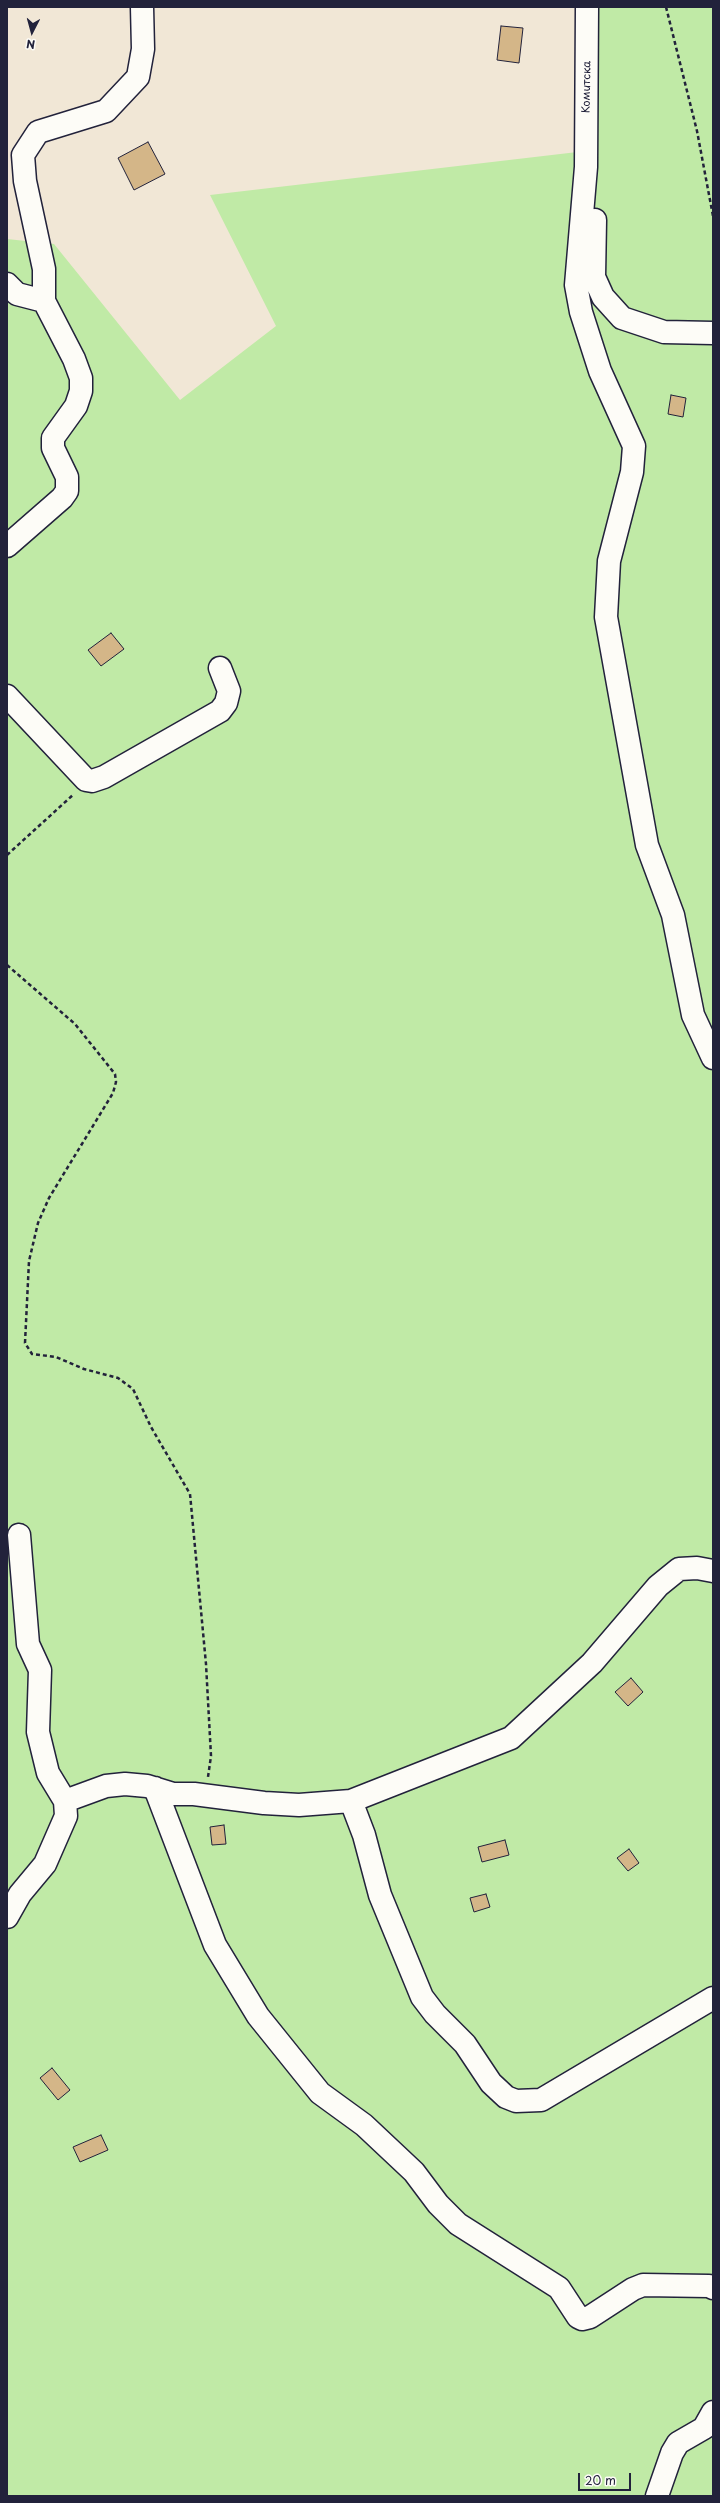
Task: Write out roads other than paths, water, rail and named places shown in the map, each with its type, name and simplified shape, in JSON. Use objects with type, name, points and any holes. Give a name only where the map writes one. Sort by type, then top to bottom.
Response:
[{"type":"street","points":[[7,546],[62,498],[67,491],[67,476],[53,448],[53,438],[76,406],[81,391],[81,378],[74,359],[44,301],[44,269],[25,181],[23,155],[38,132],[106,111],[138,77],[143,49],[142,7]]},
{"type":"street","name":"Комитска","points":[[586,167],[588,7]]},
{"type":"street","points":[[586,167],[596,199],[594,277],[603,297],[622,318],[636,324],[664,332],[713,333]]},
{"type":"street","points":[[586,167],[576,285],[581,312],[600,371],[634,446],[632,472],[609,561],[606,617],[647,845],[673,915],[693,1016],[713,1058]]},
{"type":"street","points":[[7,284],[17,294],[44,301]]},
{"type":"street","points":[[7,696],[86,780],[104,778],[220,711],[226,703],[228,691],[220,668]]},
{"type":"street","points":[[7,1917],[20,1894],[45,1864],[66,1816],[65,1801],[48,1773],[38,1732],[40,1670],[28,1644],[19,1535]]},
{"type":"street","points":[[65,1801],[106,1786],[125,1784],[155,1788],[173,1794],[206,1795],[264,1803],[299,1805],[351,1801],[511,1738],[592,1663],[658,1586],[679,1569],[697,1568],[713,1571]]},
{"type":"street","points":[[155,1788],[215,1945],[258,2016],[320,2093],[370,2130],[414,2172],[438,2204],[458,2224],[559,2288],[578,2317],[582,2319],[590,2318],[632,2289],[643,2285],[709,2286],[713,2288]]},
{"type":"street","points":[[351,1801],[364,1836],[380,1895],[422,1996],[435,2014],[465,2044],[491,2083],[506,2097],[516,2101],[528,2103],[541,2100],[713,1998]]},
{"type":"street","points":[[657,2496],[672,2452],[678,2443],[704,2428],[713,2412]]}]
